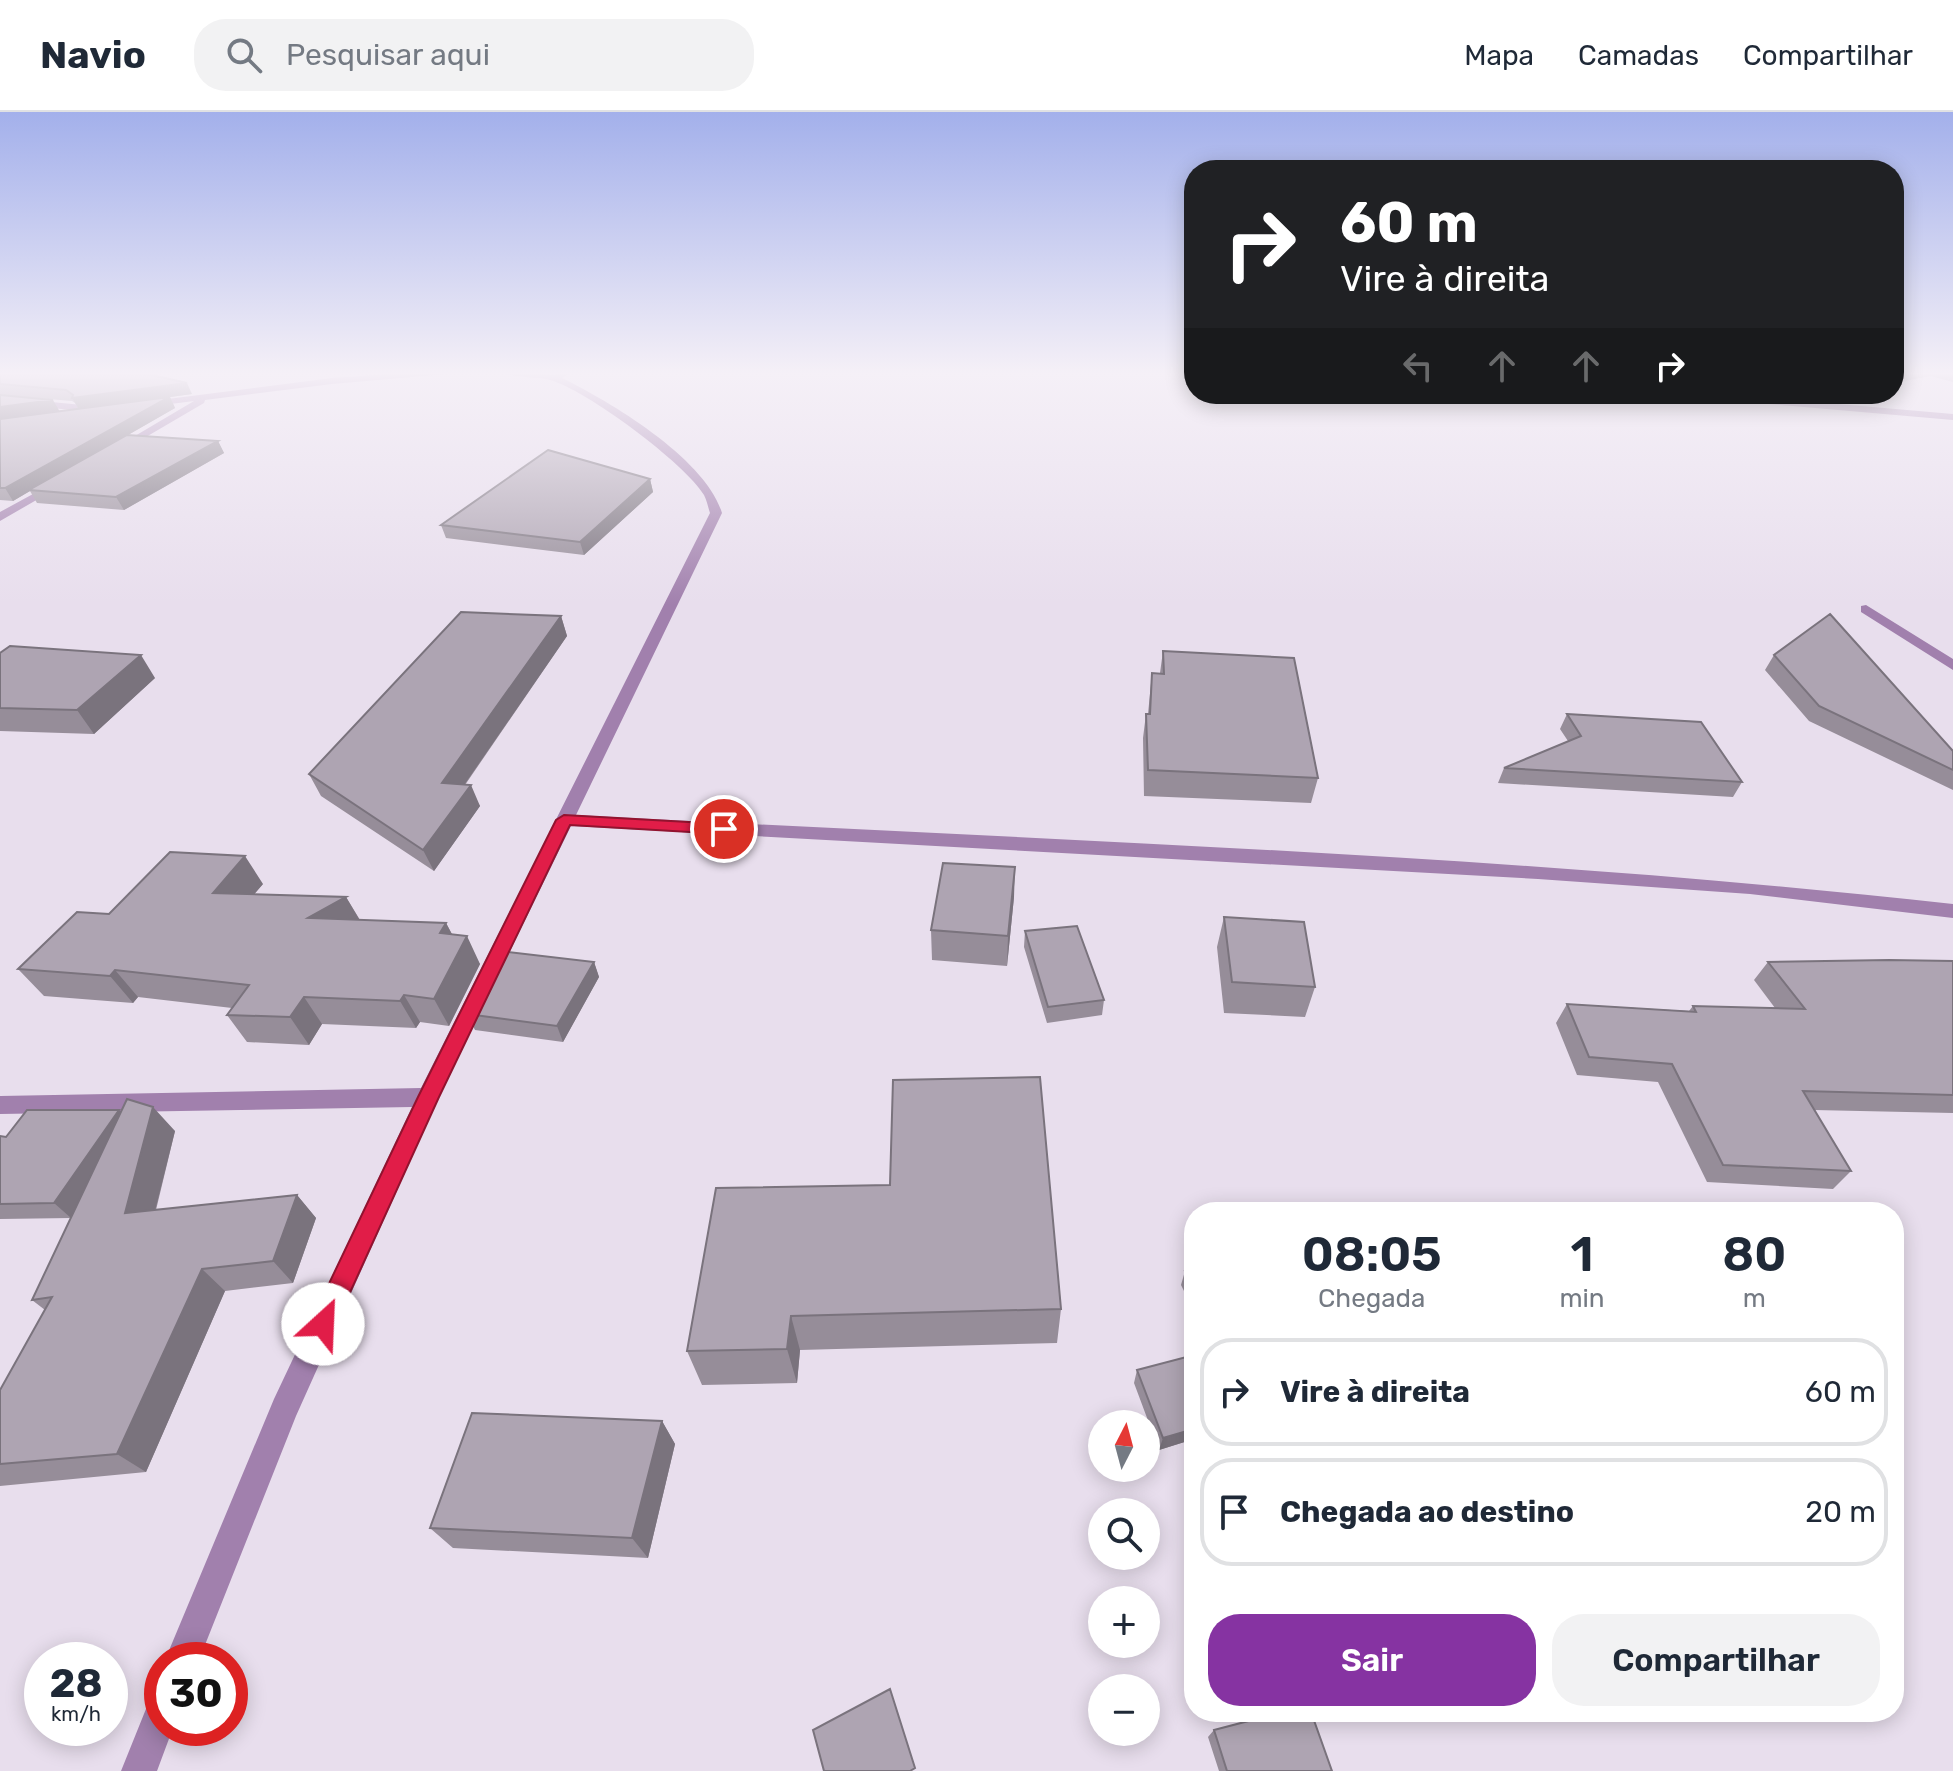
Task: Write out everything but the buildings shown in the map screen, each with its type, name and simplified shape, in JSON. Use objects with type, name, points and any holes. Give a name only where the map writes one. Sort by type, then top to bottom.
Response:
[{"type":"street","points":[[106,456],[117,449]]},
{"type":"street","points":[[189,1642],[284,1409],[428,1097],[716,513],[711,495],[691,472],[662,449]]},
{"type":"street","points":[[0,517],[66,478]]},
{"type":"street","points":[[1866,609],[1953,666]]},
{"type":"street","points":[[564,820],[1538,873],[1750,888],[1953,911]]},
{"type":"street","points":[[0,1105],[428,1097]]},
{"type":"street","points":[[139,1771],[149,1746]]},
{"type":"route","points":[[323,1324],[428,1097],[564,820],[724,829]]}]
